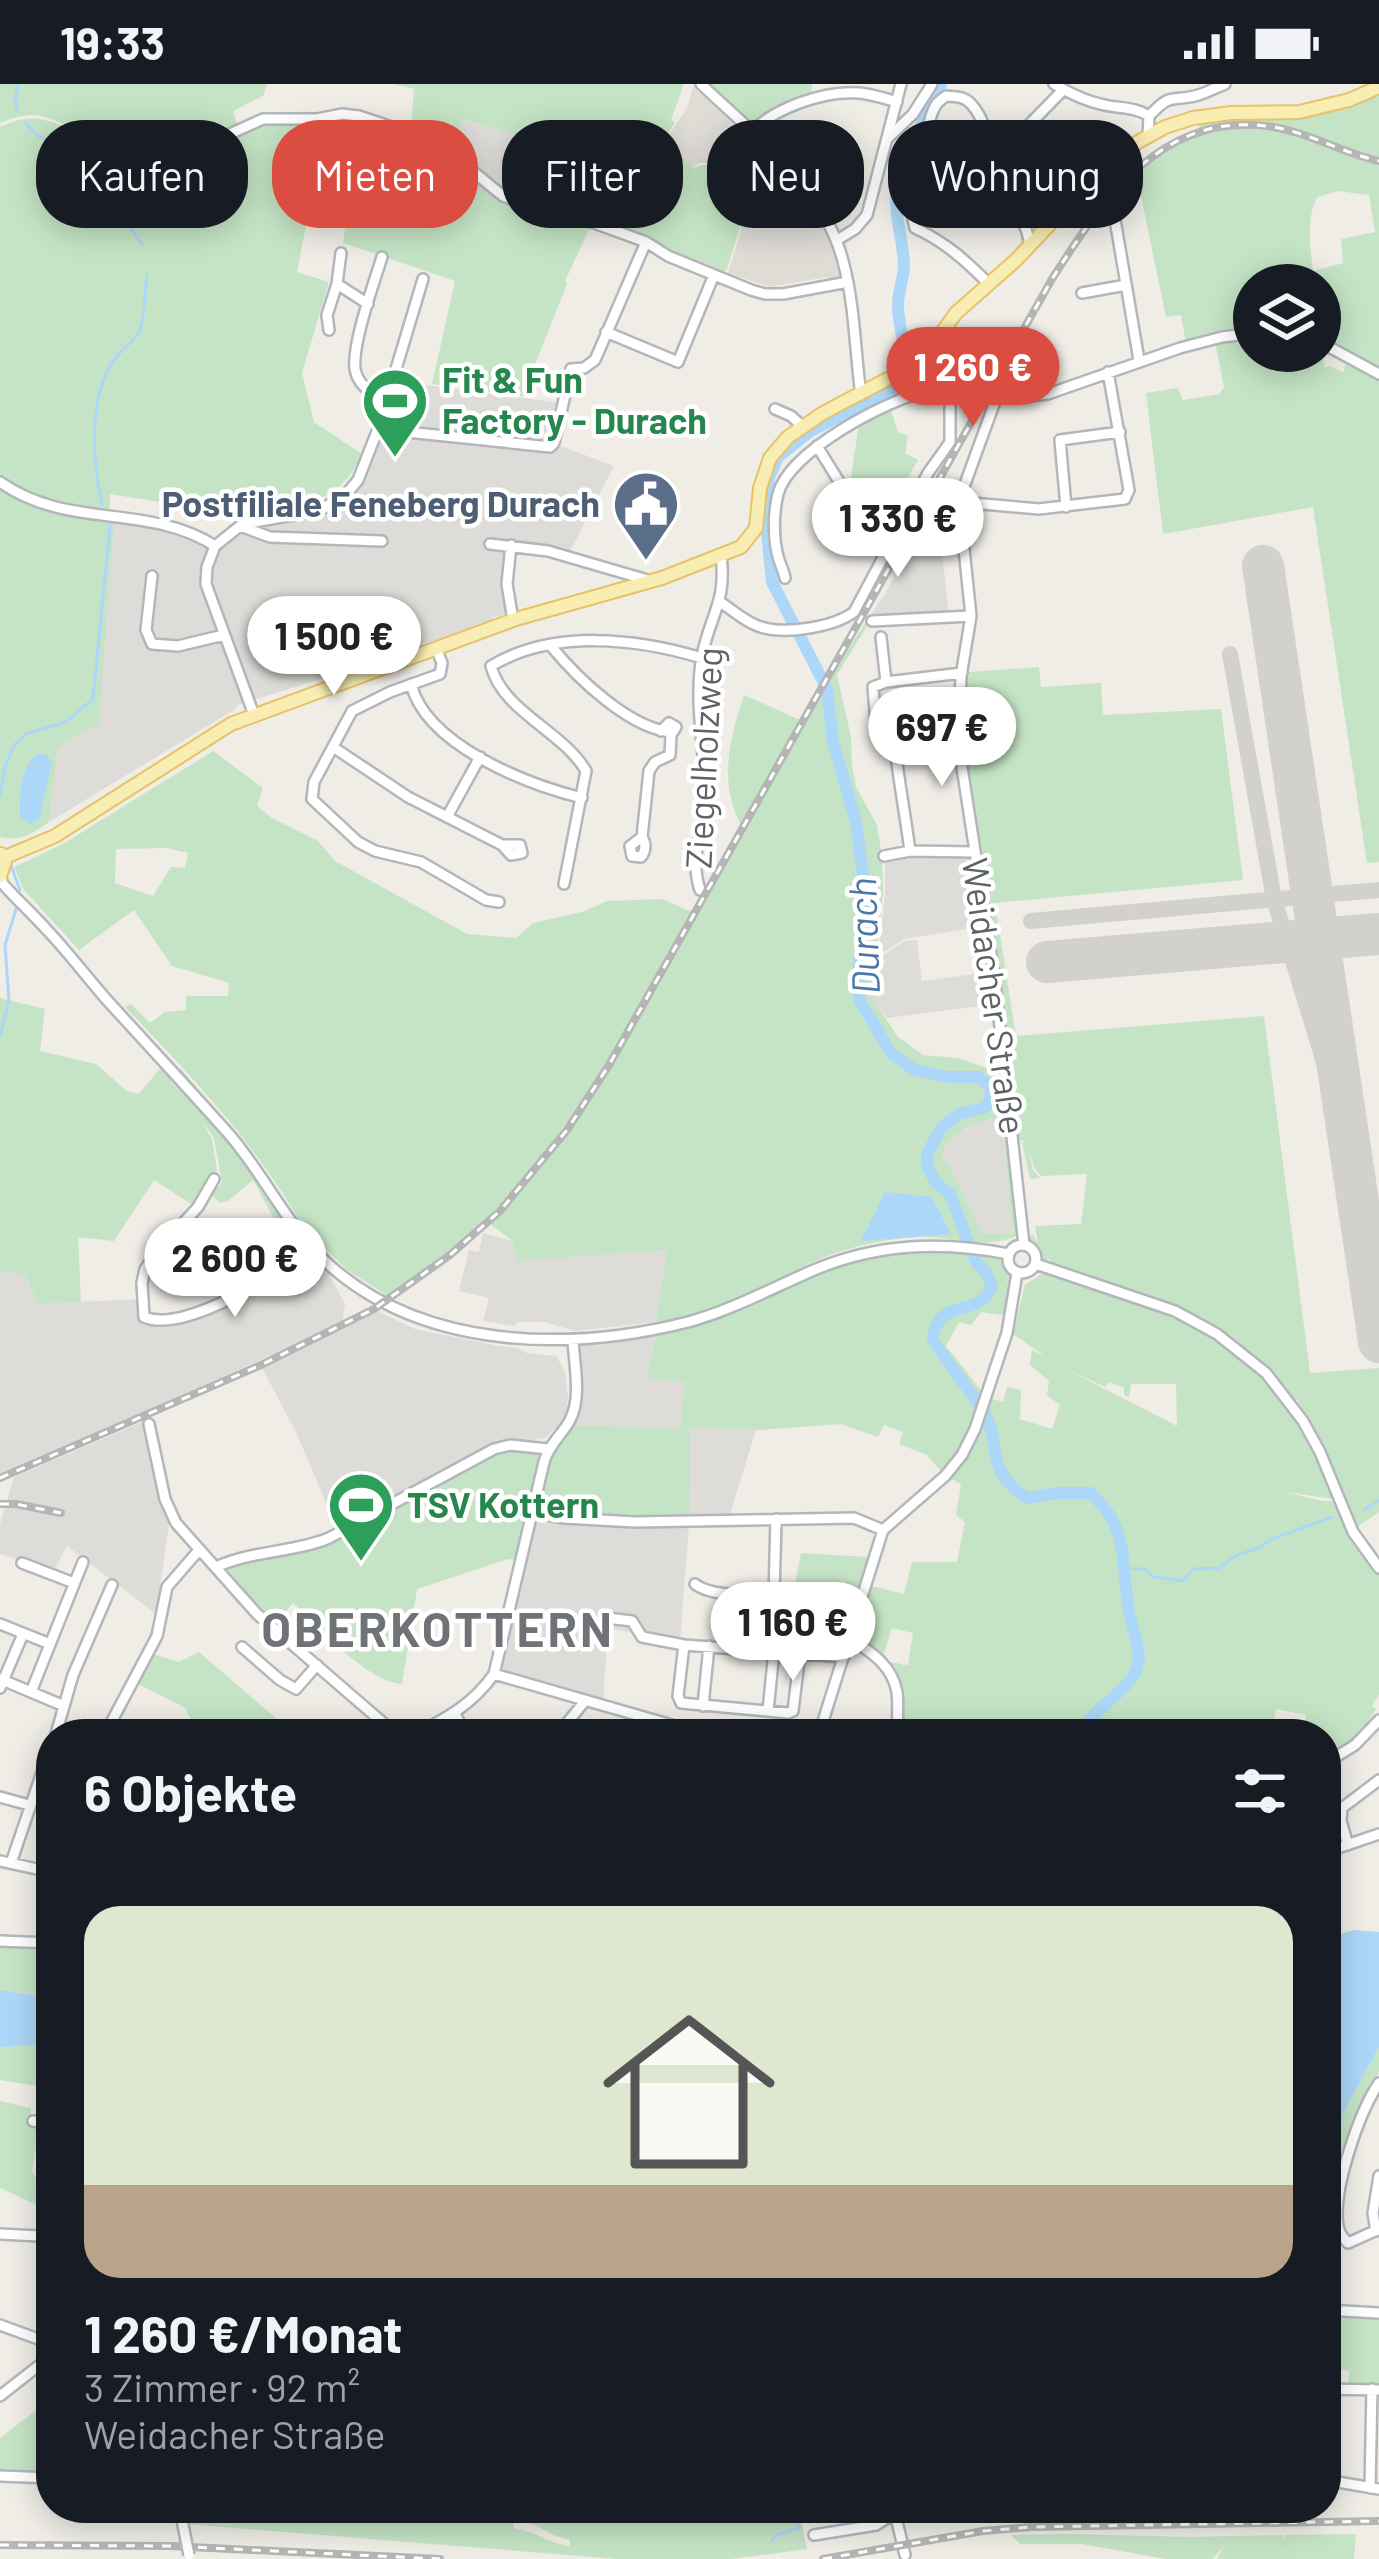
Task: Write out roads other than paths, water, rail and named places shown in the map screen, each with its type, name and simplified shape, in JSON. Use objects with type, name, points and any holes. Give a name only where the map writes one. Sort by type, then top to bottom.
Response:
[{"type":"main road","points":[[0,876],[2,855],[55,836],[231,724],[514,620],[651,581],[741,547],[752,537],[758,521],[763,475],[770,458],[788,437],[906,370],[927,353],[956,313],[1105,166],[1178,122],[1299,112],[1379,87]]},
{"type":"street","points":[[701,84],[739,120]]},
{"type":"street","points":[[892,120],[901,84]]},
{"type":"street","points":[[907,120],[932,84]]},
{"type":"street","points":[[1148,136],[1149,116],[1171,98],[1225,84]]},
{"type":"street","points":[[1032,120],[1059,87],[1103,105],[1136,109],[1149,116]]},
{"type":"street","points":[[763,120],[782,109],[854,92],[897,102]]},
{"type":"street","points":[[1183,94],[1196,117]]},
{"type":"street","points":[[930,120],[946,96],[966,99],[980,120]]},
{"type":"street","points":[[248,124],[263,119],[359,116],[427,139],[503,196],[646,242],[751,290],[773,295],[848,282]]},
{"type":"street","points":[[837,240],[855,230],[867,215],[888,138]]},
{"type":"street","points":[[830,228],[848,282],[861,395]]},
{"type":"street","points":[[915,228],[962,257],[988,283]]},
{"type":"street","points":[[1028,228],[1030,245]]},
{"type":"street","points":[[1036,228],[1042,231]]},
{"type":"street","points":[[1116,228],[1139,360]]},
{"type":"street","points":[[548,465],[571,369],[590,366],[646,242]]},
{"type":"street","points":[[329,330],[327,316],[341,253]]},
{"type":"street","points":[[382,257],[356,355],[356,375],[365,388],[388,400]]},
{"type":"street","points":[[606,332],[678,362],[714,275]]},
{"type":"street","points":[[254,715],[206,584],[215,546],[240,526],[309,514],[333,504],[358,480],[388,400],[423,279]]},
{"type":"street","points":[[337,284],[368,304]]},
{"type":"street","points":[[1082,293],[1126,286]]},
{"type":"street","points":[[906,370],[934,384],[1012,398],[1048,394],[1139,360],[1233,336]]},
{"type":"street","points":[[1341,353],[1379,374]]},
{"type":"street","points":[[960,502],[1040,509],[1127,497],[1108,372]]},
{"type":"street","points":[[784,578],[776,539],[778,496],[790,472],[818,446],[884,406],[930,390],[934,384]]},
{"type":"street","points":[[720,602],[761,627],[832,624],[854,612],[928,472],[951,439],[950,388]]},
{"type":"street","name":"Weidacher Straße","points":[[997,396],[960,502],[971,616],[958,742],[1002,1034],[1024,1245]]},
{"type":"street","points":[[775,409],[802,426]]},
{"type":"street","points":[[378,430],[550,448]]},
{"type":"street","points":[[1066,507],[1060,440],[1120,432]]},
{"type":"street","points":[[818,446],[843,488],[844,504],[898,534]]},
{"type":"street","points":[[0,482],[45,506],[179,527],[215,546]]},
{"type":"street","points":[[240,526],[270,537],[382,542]]},
{"type":"street","points":[[490,544],[548,551],[651,581]]},
{"type":"street","points":[[511,545],[507,584],[514,620]]},
{"type":"street","name":"Ziegelholzweg","points":[[700,890],[694,868],[705,806],[702,658],[724,582],[721,556]]},
{"type":"street","points":[[152,576],[146,630],[152,644],[178,646],[224,634]]},
{"type":"street","points":[[872,621],[971,616]]},
{"type":"street","points":[[880,637],[881,683]]},
{"type":"street","points":[[564,884],[586,778],[584,767],[565,743],[514,701],[491,669],[525,651],[592,640],[664,646],[702,658]]},
{"type":"street","points":[[551,646],[634,719],[669,730],[700,726]]},
{"type":"street","points":[[436,648],[442,663],[440,674],[358,706],[347,718],[312,790],[312,800],[358,842],[421,862],[486,900],[499,902]]},
{"type":"street","points":[[910,851],[894,739],[876,723],[872,692],[881,683],[962,674]]},
{"type":"street","points":[[410,684],[428,720],[480,757],[554,791],[582,798]]},
{"type":"street","points":[[642,837],[649,770],[670,754],[669,730]]},
{"type":"street","points":[[332,747],[408,796],[502,845]]},
{"type":"street","points":[[447,817],[480,757]]},
{"type":"street","points":[[884,856],[910,851],[974,852]]},
{"type":"street","points":[[0,876],[243,1150],[311,1246],[360,1289],[418,1317],[473,1332],[573,1340],[656,1330],[710,1316],[852,1256],[925,1245],[1009,1254]]},
{"type":"street","points":[[214,1179],[198,1207],[146,1269],[144,1317],[159,1321],[184,1318],[275,1276],[311,1246]]},
{"type":"street","points":[[824,1719],[883,1530],[945,1476],[975,1429],[1012,1306],[1017,1273],[1009,1254],[1024,1245],[1035,1252],[1036,1264]]},
{"type":"street","points":[[1017,1273],[1026,1273],[1036,1264]]},
{"type":"street","points":[[1036,1264],[1175,1311],[1217,1334],[1266,1373],[1303,1420],[1352,1532],[1379,1568]]},
{"type":"street","points":[[445,1719],[480,1694],[494,1674],[548,1449],[574,1409],[573,1340]]},
{"type":"street","points":[[149,1424],[169,1512],[257,1614],[379,1719]]},
{"type":"street","points":[[216,1567],[237,1558],[316,1544],[494,1449],[510,1445],[548,1449]]},
{"type":"street","points":[[532,1512],[635,1522],[854,1518],[883,1530]]},
{"type":"street","points":[[774,1594],[776,1519]]},
{"type":"street","points":[[113,1719],[157,1636],[167,1587],[200,1550]]},
{"type":"street","points":[[31,1692],[83,1562]]},
{"type":"street","points":[[22,1563],[74,1583]]},
{"type":"street","points":[[695,1584],[704,1591],[862,1597]]},
{"type":"street","points":[[60,1719],[73,1675],[112,1585]]},
{"type":"street","points":[[607,1618],[632,1621],[643,1637],[684,1645],[844,1657]]},
{"type":"street","points":[[0,1624],[50,1644]]},
{"type":"street","points":[[23,1634],[1,1683],[64,1706]]},
{"type":"street","points":[[850,1638],[875,1655],[894,1680],[898,1719]]},
{"type":"street","points":[[684,1645],[681,1703],[788,1713],[793,1711],[800,1653]]},
{"type":"street","points":[[703,1706],[709,1646]]},
{"type":"street","points":[[242,1647],[296,1689],[317,1665]]},
{"type":"street","points":[[767,1711],[775,1651]]},
{"type":"street","points":[[494,1674],[648,1719]]},
{"type":"street","points":[[570,1719],[585,1700]]},
{"type":"street","points":[[688,1719],[689,1705]]},
{"type":"street","points":[[455,1714],[458,1719]]},
{"type":"street","points":[[1341,1754],[1379,1720]]},
{"type":"street","points":[[1348,1845],[1342,1808],[1379,1780]]},
{"type":"street","points":[[36,1786],[5,1862],[36,1868]]},
{"type":"street","points":[[0,1797],[29,1805]]},
{"type":"street","points":[[1341,1847],[1379,1834]]},
{"type":"street","points":[[0,1940],[36,1941]]},
{"type":"street","points":[[1341,2202],[1358,2127],[1379,2084]]},
{"type":"street","points":[[1341,2231],[1348,2243],[1377,2230],[1373,2213],[1379,2176]]},
{"type":"street","points":[[0,2234],[36,2236]]},
{"type":"street","points":[[1341,2311],[1379,2313]]},
{"type":"street","points":[[0,2325],[36,2338]]},
{"type":"street","points":[[0,2396],[36,2368]]},
{"type":"street","points":[[1341,2389],[1376,2390],[1375,2488],[1341,2482]]},
{"type":"street","points":[[0,2476],[36,2477]]},
{"type":"street","points":[[182,2523],[189,2557]]},
{"type":"street","points":[[814,2536],[877,2523]]},
{"type":"street","points":[[897,2523],[905,2554]]},
{"type":"water","points":[[38,753],[52,762],[39,820],[29,824],[20,816],[21,790],[27,766]]},
{"type":"water","points":[[885,1192],[932,1197],[951,1234],[861,1241]]},
{"type":"water","points":[[1379,1932],[1379,2047],[1341,2118],[1341,1934]]},
{"type":"water","points":[[0,1990],[36,1996],[36,2046],[0,2047]]},
{"type":"waterway","points":[[17,111],[18,84]]},
{"type":"waterway","name":"Durach","points":[[941,84],[926,112],[897,195],[904,268],[898,305],[902,377],[897,386],[809,432],[778,457],[769,478],[766,523],[772,582],[827,689],[833,742],[856,822],[866,899],[860,1001],[891,1053],[915,1070],[979,1077],[991,1087],[984,1108],[959,1114],[942,1127],[927,1154],[928,1168],[950,1194],[976,1263],[992,1286],[977,1303],[942,1318],[933,1340],[982,1409],[998,1466],[1013,1487],[1027,1498],[1091,1493],[1110,1515],[1118,1534],[1138,1664],[1131,1679],[1091,1719]]},
{"type":"waterway","points":[[25,123],[38,136],[55,143],[117,206],[142,245]]},
{"type":"waterway","points":[[102,505],[95,453],[98,399],[113,361],[140,330],[147,274]]},
{"type":"waterway","points":[[0,795],[14,745],[26,734],[66,722],[93,699],[110,525]]},
{"type":"waterway","points":[[12,868],[20,890]]},
{"type":"waterway","points":[[0,1036],[9,1001],[5,945],[17,906]]},
{"type":"waterway","points":[[1364,1510],[1379,1500]]},
{"type":"waterway","points":[[1125,1568],[1183,1581],[1193,1569],[1219,1568],[1272,1539],[1332,1517]]},
{"type":"waterway","points":[[772,2541],[799,2528],[798,2523]]},
{"type":"railway","points":[[0,1478],[261,1365],[374,1309],[450,1255],[500,1211],[567,1130],[609,1065],[1052,279],[1093,219],[1140,166],[1199,132],[1234,125],[1287,130],[1379,161]]},
{"type":"railway","points":[[0,1504],[61,1513]]},
{"type":"railway","points":[[1341,2522],[1379,2521]]},
{"type":"railway","points":[[823,2559],[1031,2527],[1263,2523]]},
{"type":"railway","points":[[0,2545],[170,2546],[440,2559]]},
{"type":"place","name":"Fit & Fun Factory - Durach","points":[[395,460]]},
{"type":"place","name":"Postfiliale Feneberg Durach","points":[[646,563]]},
{"type":"place","name":"TSV Kottern","points":[[361,1564]]},
{"type":"district","name":"OBERKOTTERN","points":[[438,1630]]}]
